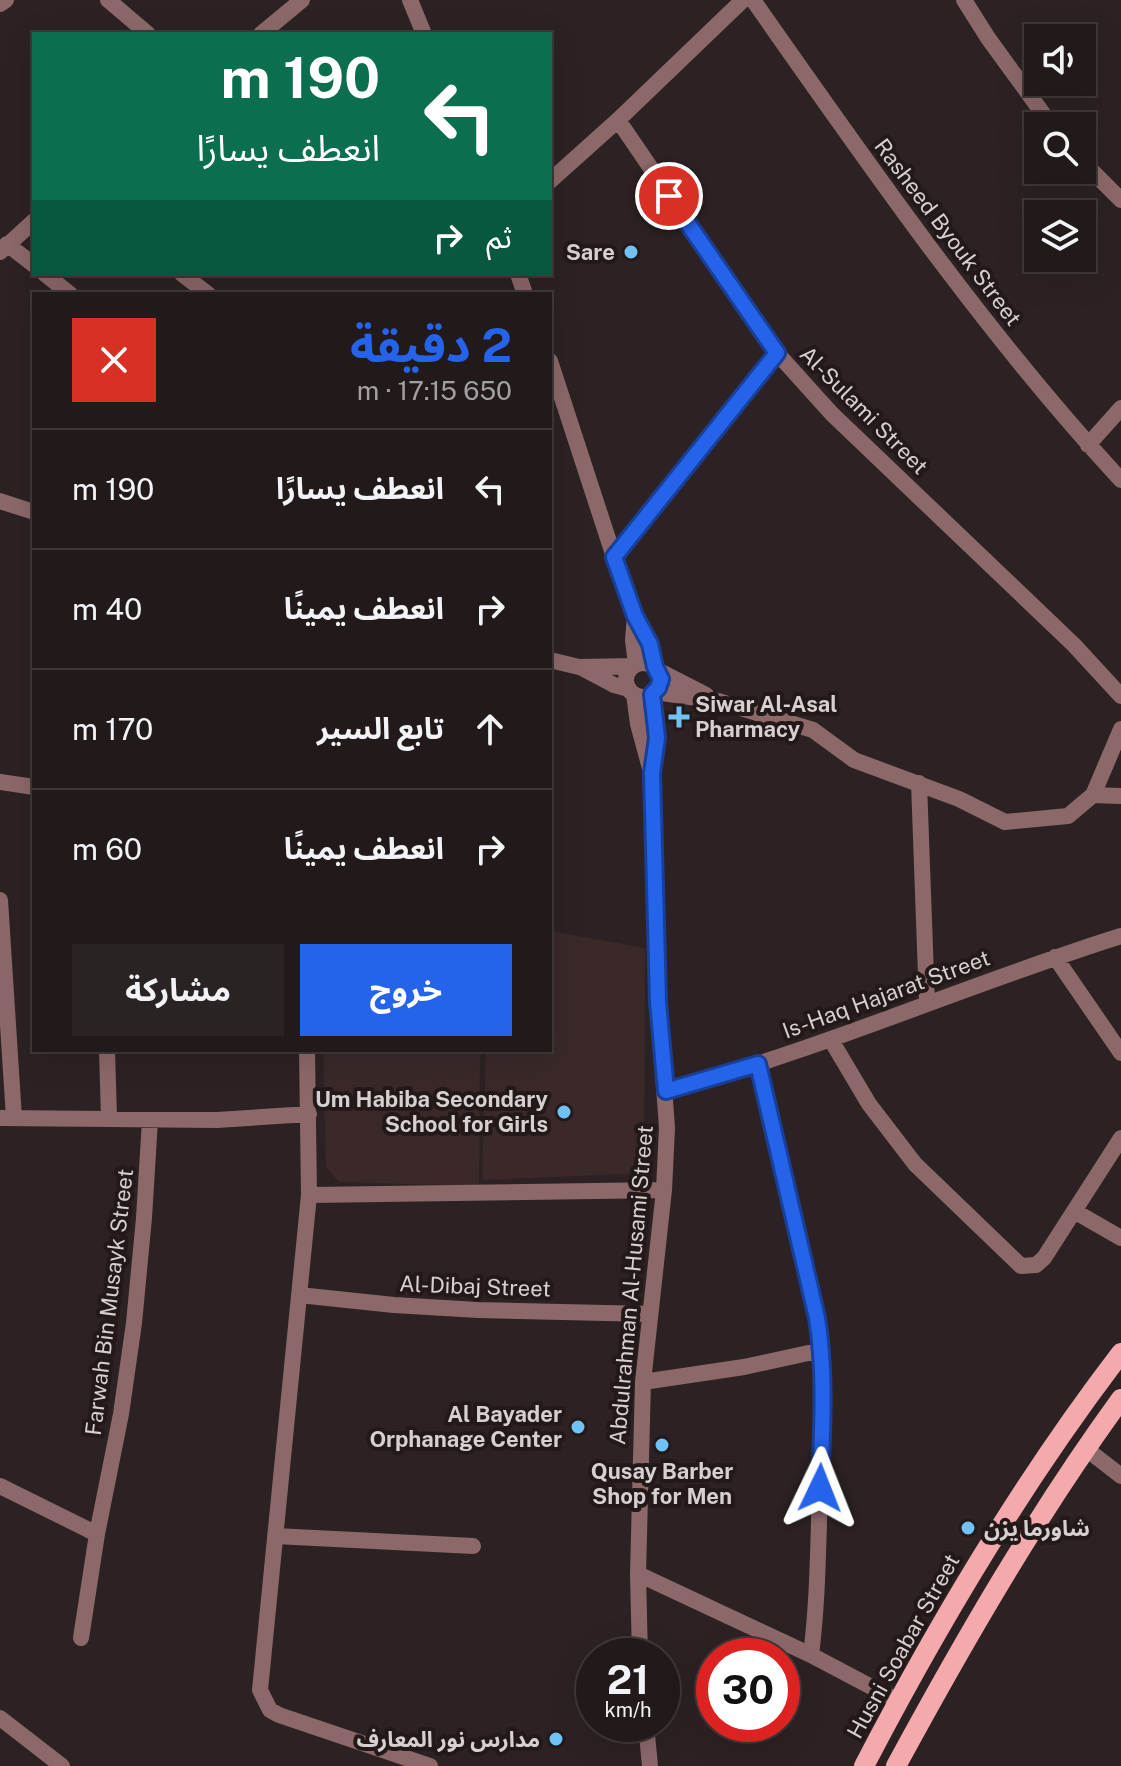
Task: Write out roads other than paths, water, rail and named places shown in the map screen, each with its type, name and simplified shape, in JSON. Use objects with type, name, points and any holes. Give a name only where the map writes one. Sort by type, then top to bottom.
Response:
[{"type":"main road","name":"Husni Soabar Street","points":[[864,1766],[898,1701],[990,1544],[1080,1406],[1121,1353]]},
{"type":"main road","points":[[896,1766],[1007,1568],[1085,1448],[1121,1399]]},
{"type":"street","points":[[0,4],[6,0]]},
{"type":"street","points":[[108,0],[146,32]]},
{"type":"street","points":[[263,32],[302,0]]},
{"type":"street","points":[[410,0],[423,32]]},
{"type":"street","points":[[552,179],[743,0]]},
{"type":"street","name":"Rasheed Byouk Street","points":[[753,0],[984,320],[1047,398],[1121,480]]},
{"type":"street","points":[[964,0],[1042,112]]},
{"type":"street","name":"Al-Sulami Street","points":[[618,120],[777,353],[832,414],[1074,645],[1121,696]]},
{"type":"street","points":[[1096,175],[1121,200]]},
{"type":"street","points":[[32,223],[2,250],[32,264]]},
{"type":"street","points":[[48,276],[68,292]]},
{"type":"street","points":[[185,276],[205,292]]},
{"type":"street","points":[[614,557],[777,353]]},
{"type":"street","points":[[553,380],[635,616],[650,644],[661,679],[653,693]]},
{"type":"street","points":[[1088,445],[1121,408]]},
{"type":"street","points":[[0,501],[32,511]]},
{"type":"street","points":[[632,691],[627,677],[634,665],[635,616]]},
{"type":"street","points":[[552,660],[579,667],[640,696],[653,693],[718,701],[813,730],[854,760],[959,799],[1005,822],[1068,816],[1093,795],[1121,729]]},
{"type":"street","points":[[579,667],[642,662],[718,701]]},
{"type":"street","name":"Abdulrahman Al-Husami Street","points":[[632,691],[652,773]]},
{"type":"street","name":"Abdulrahman Al-Husami Street","points":[[640,1638],[638,1574],[643,1382],[664,1190],[666,1091],[658,1002],[652,773],[657,738],[653,693]]},
{"type":"street","points":[[0,782],[32,787]]},
{"type":"street","points":[[919,783],[927,1003]]},
{"type":"street","points":[[1093,795],[1121,796]]},
{"type":"street","points":[[0,900],[7,1118],[217,1120],[309,1114]]},
{"type":"street","name":"Is-Haq Hajarat Street","points":[[666,1091],[831,1040],[1055,957],[1121,936]]},
{"type":"street","points":[[1055,957],[1121,1053]]},
{"type":"street","points":[[831,1040],[869,1104],[915,1164],[1015,1262],[1028,1267],[1044,1258],[1121,1138]]},
{"type":"street","points":[[107,1052],[109,1118]]},
{"type":"street","points":[[307,1052],[309,1195],[260,1690],[270,1710],[279,1715],[430,1766]]},
{"type":"street","points":[[758,1064],[822,1350],[824,1402],[816,1616],[811,1655]]},
{"type":"street","name":"Farwah Bin Musayk Street","points":[[81,1638],[134,1323],[150,1120]]},
{"type":"street","points":[[309,1195],[664,1190]]},
{"type":"street","points":[[1074,1211],[1121,1238]]},
{"type":"street","name":"Al-Dibaj Street","points":[[299,1295],[478,1310],[649,1314]]},
{"type":"street","points":[[643,1382],[744,1367],[822,1350]]},
{"type":"street","points":[[1085,1448],[1121,1476]]},
{"type":"street","points":[[0,1486],[97,1534]]},
{"type":"street","points":[[275,1536],[473,1546]]},
{"type":"street","points":[[638,1574],[811,1655],[898,1701]]},
{"type":"street","points":[[0,1718],[62,1766]]},
{"type":"street","points":[[648,1742],[650,1766]]},
{"type":"place","name":"Sare","points":[[631,252]]},
{"type":"place","name":"Siwar Al-Asal Pharmacy","points":[[679,717]]},
{"type":"place","name":"Um Habiba Secondary School for Girls","points":[[564,1112]]},
{"type":"place","name":"Al Bayader Orphanage Center","points":[[578,1427]]},
{"type":"place","name":"Qusay Barber Shop for Men","points":[[662,1445]]},
{"type":"place","name":"شاورما يزن","points":[[968,1528]]},
{"type":"place","name":"مدارس نور المعارف","points":[[556,1739]]}]
